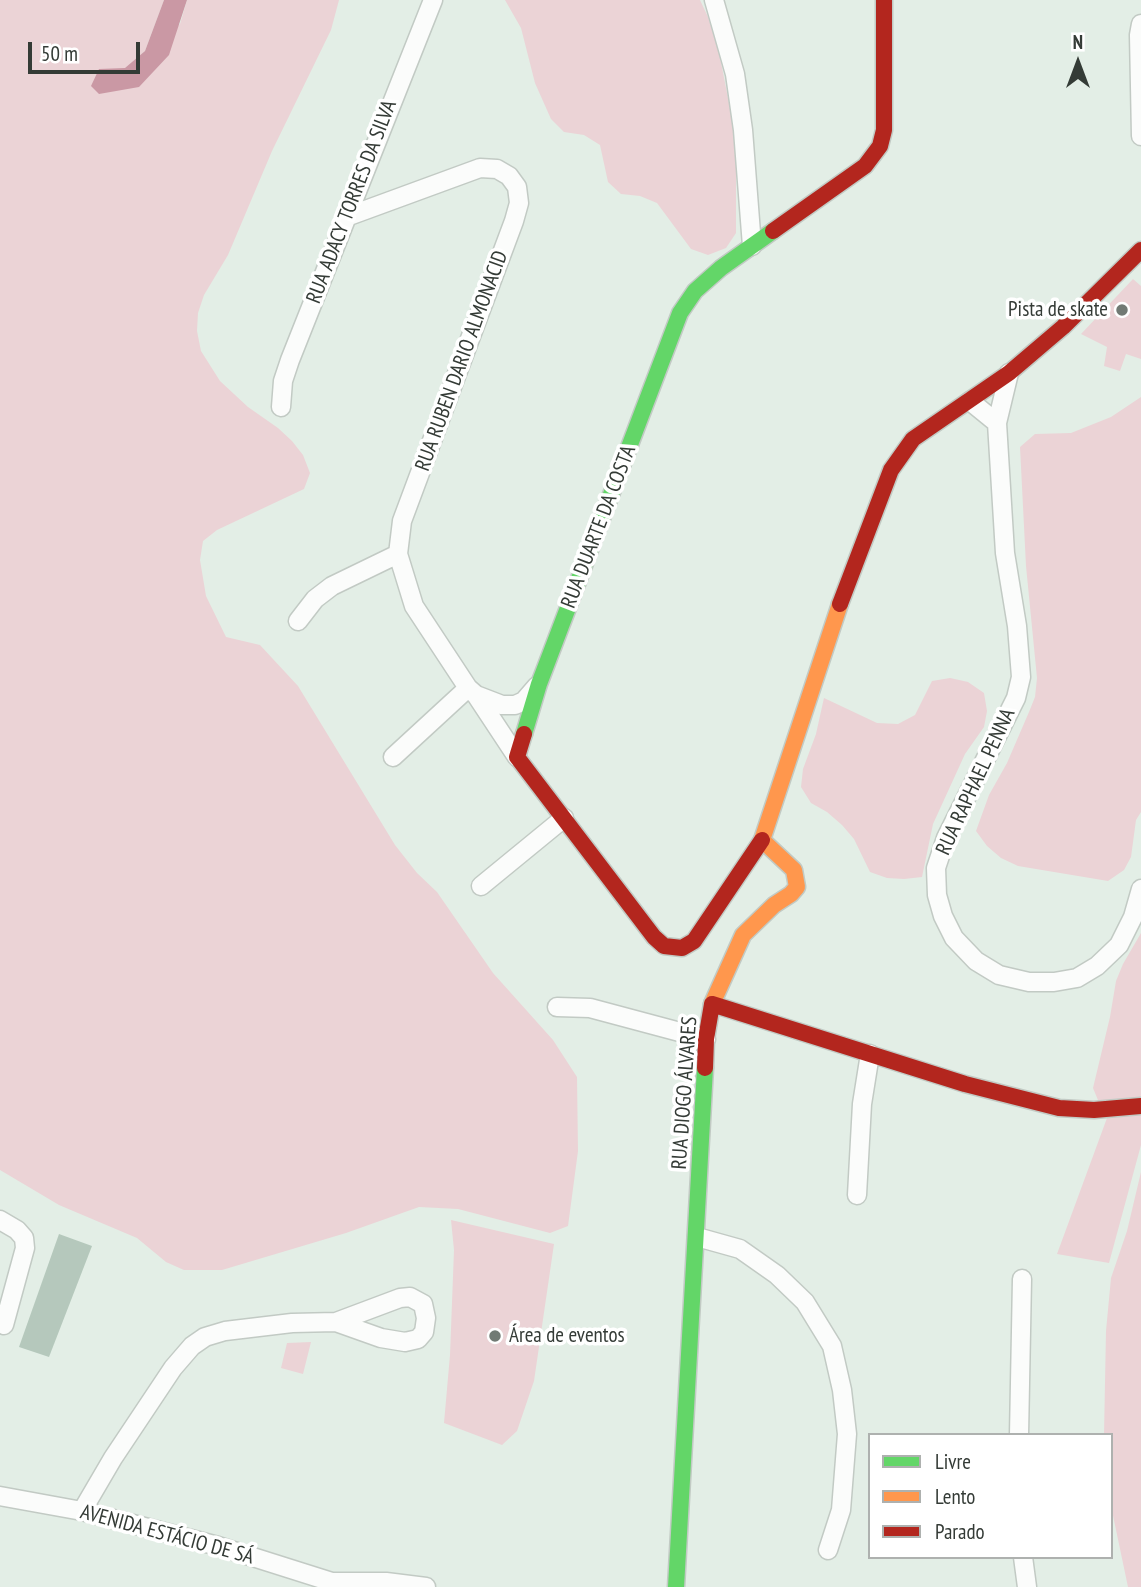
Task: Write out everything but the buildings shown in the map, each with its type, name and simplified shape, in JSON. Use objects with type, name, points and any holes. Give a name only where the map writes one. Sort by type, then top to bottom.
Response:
[{"type":"street","name":"RUA ADACY TORRES DA SILVA","points":[[281,407],[283,380],[432,0]]},
{"type":"street","points":[[714,0],[735,74],[743,130],[752,246]]},
{"type":"street","name":"RUA DUARTE DA COSTA","points":[[517,757],[540,684],[680,313],[695,291],[752,246],[865,166],[880,146],[884,120],[884,0]]},
{"type":"street","points":[[1141,24],[1141,136]]},
{"type":"street","name":"RUA RUBEN DARIO ALMONACID","points":[[349,216],[480,168],[497,169],[509,176],[517,187],[519,203],[402,521],[398,554],[414,606],[517,757]]},
{"type":"street","points":[[517,757],[654,937],[664,946],[673,949],[694,942],[762,840],[841,602],[891,470],[913,439],[1009,373],[1063,327],[1141,250]]},
{"type":"street","name":"RUA RAPHAEL PENNA","points":[[1009,373],[997,423],[1005,553],[1017,626],[1021,677],[1016,698],[946,838],[936,867],[937,895],[943,916],[954,938],[976,961],[999,975],[1029,982],[1054,982],[1077,978],[1097,966],[1119,945],[1133,917],[1141,889]]},
{"type":"street","points":[[970,401],[997,423]]},
{"type":"street","points":[[298,621],[315,599],[331,586],[398,554]]},
{"type":"street","points":[[393,757],[472,691],[502,705],[515,705],[524,701],[540,684]]},
{"type":"street","points":[[481,886],[564,818]]},
{"type":"street","points":[[712,1004],[743,936],[765,912],[797,887],[794,870],[762,840]]},
{"type":"street","name":"RUA DIOGO ÁLVARES","points":[[677,1587],[706,1039],[712,1004],[965,1084],[1059,1108],[1094,1110],[1141,1106]]},
{"type":"street","points":[[557,1007],[590,1008],[706,1039]]},
{"type":"street","points":[[857,1195],[862,1104],[870,1055]]},
{"type":"street","points":[[0,1220],[18,1230],[24,1238],[25,1248],[4,1325]]},
{"type":"street","points":[[697,1237],[740,1249],[777,1275],[805,1303],[832,1346],[842,1390],[847,1434],[841,1510],[828,1550]]},
{"type":"street","points":[[1019,1433],[1022,1279]]},
{"type":"street","points":[[82,1511],[158,1390],[192,1346],[205,1337],[225,1331],[292,1323],[336,1322]]},
{"type":"street","name":"AVENIDA ESTÁCIO DE SÁ","points":[[0,1496],[82,1511],[218,1546],[335,1585],[386,1582],[426,1587]]},
{"type":"street","points":[[1023,1559],[1027,1587]]},
{"type":"shaded area","points":[[0,0],[164,0],[145,51],[99,94],[180,24],[187,0],[339,0],[331,30],[272,151],[228,255],[204,295],[198,313],[197,331],[201,351],[220,381],[292,441],[303,455],[310,473],[304,489],[217,530],[203,541],[200,560],[206,596],[226,637],[260,645],[298,686],[395,845],[417,873],[437,892],[493,973],[553,1040],[577,1077],[578,1151],[568,1226],[550,1233],[458,1209],[419,1207],[346,1233],[222,1270],[184,1270],[166,1262],[137,1238],[59,1205],[0,1170]]},
{"type":"shaded area","points":[[164,0],[187,0],[169,55],[139,87],[99,94],[91,86],[99,69],[125,68],[145,51]]},
{"type":"shaded area","points":[[505,0],[700,0],[718,47],[736,139],[736,233],[726,248],[708,255],[691,249],[657,203],[640,196],[621,194],[608,182],[600,145],[584,135],[564,132],[551,119],[535,83],[521,28]]},
{"type":"shaded area","name":"Pista de skate","points":[[1133,279],[1141,286],[1141,359],[1126,354],[1120,371],[1104,366],[1107,347],[1081,334]]},
{"type":"shaded area","points":[[1141,397],[1141,812],[1136,820],[1131,857],[1124,870],[1108,881],[1018,866],[1001,858],[987,846],[976,831],[989,795],[1007,763],[1035,697],[1037,678],[1026,566],[1020,447],[1035,434],[1071,433],[1111,417]]},
{"type":"shaded area","points":[[950,678],[968,682],[984,693],[987,711],[984,727],[965,754],[933,824],[922,877],[887,878],[870,872],[854,839],[827,812],[811,803],[801,787],[803,769],[816,734],[824,698],[877,723],[898,724],[915,715],[932,681]]},
{"type":"shaded area","points":[[1141,933],[1141,1099],[1100,1105],[1093,1088],[1116,981]]},
{"type":"shaded area","points":[[1141,1114],[1141,1145],[1109,1263],[1057,1254],[1107,1118]]},
{"type":"shaded area","points":[[1141,1172],[1141,1587],[1128,1587],[1113,1516],[1113,1433],[1104,1433],[1106,1331],[1111,1278],[1127,1231]]},
{"type":"shaded area","name":"Área de eventos","points":[[451,1220],[554,1244],[534,1381],[517,1431],[502,1445],[444,1423],[454,1250]]},
{"type":"shaded area","points":[[311,1342],[303,1374],[281,1368],[287,1343]]},
{"type":"traffic: fast","points":[[524,734],[539,684],[680,313],[695,291],[721,268],[773,231]]},
{"type":"traffic: fast","points":[[676,1587],[705,1068]]},
{"type":"traffic: slow","points":[[712,1004],[743,935],[797,887],[794,870],[762,840],[840,604]]},
{"type":"traffic: jam","points":[[773,231],[865,166],[880,146],[884,130],[884,0]]},
{"type":"traffic: jam","points":[[840,604],[891,470],[913,439],[1009,373],[1063,327],[1141,250]]},
{"type":"traffic: jam","points":[[524,734],[517,757],[654,937],[664,946],[682,948],[694,941],[762,840]]},
{"type":"traffic: jam","points":[[705,1068],[706,1039],[712,1004],[965,1084],[1059,1108],[1094,1110],[1141,1106]]},
{"type":"place","name":"Pista de skate","points":[[1122,310]]},
{"type":"place","name":"Área de eventos","points":[[495,1336]]}]
